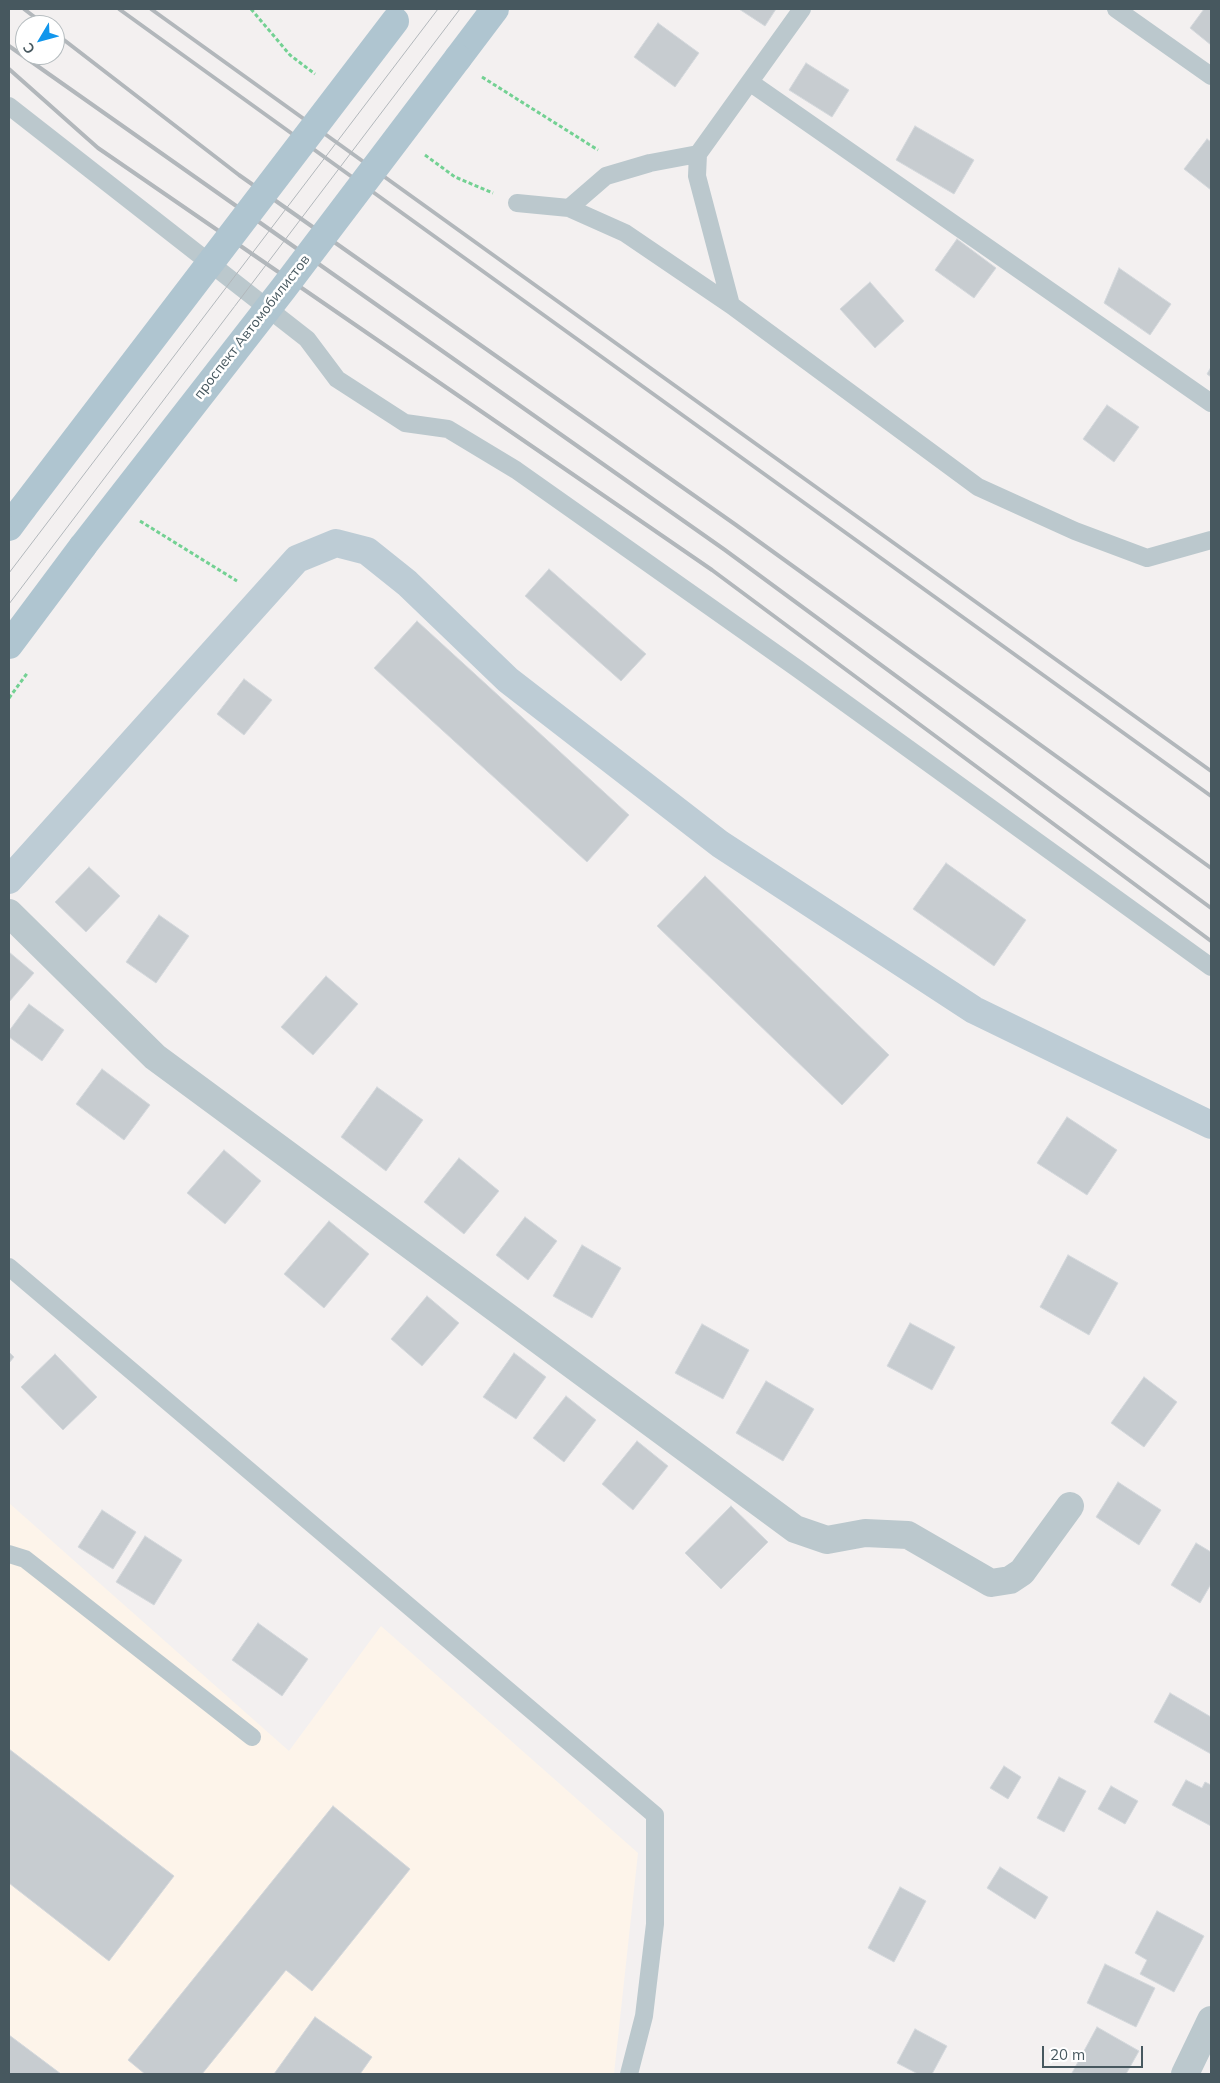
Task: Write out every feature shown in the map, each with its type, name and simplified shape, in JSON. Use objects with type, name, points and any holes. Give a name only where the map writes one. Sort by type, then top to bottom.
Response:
[{"type":"main road","name":"проспект Автомобилистов","points":[[9,645],[83,546],[283,289],[466,65],[495,9]]},
{"type":"main road","points":[[16,517],[400,15]]},
{"type":"street","points":[[9,880],[298,559],[336,543],[367,552],[407,583],[508,680],[720,844],[974,1010],[1211,1125]]},
{"type":"street","points":[[9,914],[156,1057],[795,1529],[828,1540],[865,1533],[908,1535],[991,1583],[1010,1580],[1022,1572],[1070,1506]]},
{"type":"street","points":[[1185,2074],[1211,2020]]},
{"type":"lane","points":[[731,305],[697,176],[698,154],[751,83],[802,9]]},
{"type":"lane","points":[[1116,9],[1211,76]]},
{"type":"lane","points":[[751,83],[1211,403]]},
{"type":"lane","points":[[9,106],[306,339],[337,379],[405,423],[448,429],[516,470],[798,669],[1211,967]]},
{"type":"lane","points":[[569,208],[606,176],[628,169],[698,154]]},
{"type":"lane","points":[[517,203],[569,208],[625,233],[731,305],[978,487],[1074,531],[1147,558],[1211,540]]},
{"type":"lane","points":[[9,1266],[655,1815],[655,1924],[644,2016],[629,2074]]},
{"type":"lane","points":[[9,1554],[25,1559],[252,1737]]},
{"type":"path","points":[[466,65],[628,169]]},
{"type":"path","points":[[139,521],[263,597]]},
{"type":"shaded area","points":[[9,1503],[289,1751],[381,1626],[638,1853],[614,2074],[9,2074]]},
{"type":"building","points":[[739,9],[776,9],[765,26]]},
{"type":"building","points":[[1204,9],[1211,9],[1211,45],[1190,28]]},
{"type":"building","points":[[658,23],[699,53],[675,87],[634,57]]},
{"type":"building","points":[[806,63],[849,90],[832,117],[789,90]]},
{"type":"building","points":[[915,126],[974,160],[954,194],[896,160]]},
{"type":"building","points":[[1207,139],[1211,142],[1211,190],[1184,169]]},
{"type":"building","points":[[957,239],[996,268],[974,298],[935,270]]},
{"type":"building","points":[[1119,268],[1171,304],[1150,335],[1104,303]]},
{"type":"building","points":[[870,282],[904,321],[875,348],[840,309]]},
{"type":"building","points":[[1211,367],[1211,377],[1207,374]]},
{"type":"building","points":[[1107,405],[1139,427],[1114,462],[1083,439]]},
{"type":"building","points":[[549,569],[646,654],[621,681],[525,596]]},
{"type":"building","points":[[417,621],[629,815],[587,862],[374,668]]},
{"type":"building","points":[[244,679],[272,700],[244,735],[217,714]]},
{"type":"building","points":[[946,863],[1026,920],[994,966],[913,909]]},
{"type":"building","points":[[89,867],[120,896],[86,932],[55,902]]},
{"type":"building","points":[[705,876],[889,1055],[842,1105],[657,926]]},
{"type":"building","points":[[159,915],[189,936],[156,983],[126,962]]},
{"type":"building","points":[[9,952],[34,973],[9,1002]]},
{"type":"building","points":[[326,976],[358,1004],[313,1055],[281,1027]]},
{"type":"building","points":[[29,1004],[64,1030],[42,1061],[9,1037],[9,1031]]},
{"type":"building","points":[[102,1069],[150,1105],[124,1140],[76,1104]]},
{"type":"building","points":[[377,1087],[423,1120],[386,1171],[341,1137]]},
{"type":"building","points":[[1067,1117],[1117,1150],[1087,1195],[1037,1163]]},
{"type":"building","points":[[224,1150],[261,1181],[225,1224],[187,1193]]},
{"type":"building","points":[[459,1158],[499,1191],[464,1234],[424,1202]]},
{"type":"building","points":[[525,1217],[557,1241],[528,1280],[496,1255]]},
{"type":"building","points":[[329,1221],[369,1254],[324,1308],[284,1274]]},
{"type":"building","points":[[582,1245],[621,1268],[592,1318],[553,1296]]},
{"type":"building","points":[[1068,1255],[1118,1283],[1089,1335],[1040,1307]]},
{"type":"building","points":[[427,1296],[459,1323],[422,1366],[391,1339]]},
{"type":"building","points":[[910,1323],[955,1347],[932,1390],[887,1366]]},
{"type":"building","points":[[702,1324],[749,1350],[723,1399],[675,1373]]},
{"type":"building","points":[[9,1352],[14,1357],[9,1363]]},
{"type":"building","points":[[514,1353],[546,1377],[516,1419],[483,1397]]},
{"type":"building","points":[[55,1354],[97,1397],[63,1430],[21,1387]]},
{"type":"building","points":[[1144,1377],[1177,1402],[1144,1447],[1111,1423]]},
{"type":"building","points":[[766,1381],[814,1409],[783,1461],[736,1433]]},
{"type":"building","points":[[566,1396],[596,1420],[564,1462],[533,1438]]},
{"type":"building","points":[[637,1441],[668,1466],[633,1510],[602,1484]]},
{"type":"building","points":[[1118,1482],[1161,1510],[1139,1545],[1096,1517]]},
{"type":"building","points":[[731,1506],[768,1542],[721,1589],[685,1553]]},
{"type":"building","points":[[102,1510],[136,1532],[113,1569],[78,1547]]},
{"type":"building","points":[[145,1536],[182,1560],[154,1605],[116,1582]]},
{"type":"building","points":[[1196,1543],[1211,1552],[1211,1584],[1200,1603],[1171,1585]]},
{"type":"building","points":[[258,1623],[308,1659],[282,1696],[232,1660]]},
{"type":"building","points":[[1170,1693],[1211,1717],[1211,1754],[1154,1722]]},
{"type":"building","points":[[9,1749],[174,1876],[109,1961],[9,1883]]},
{"type":"building","points":[[1004,1766],[1021,1777],[1008,1799],[990,1788]]},
{"type":"building","points":[[1059,1777],[1086,1791],[1064,1832],[1037,1818]]},
{"type":"building","points":[[1186,1780],[1202,1788],[1205,1782],[1211,1785],[1211,1826],[1172,1805]]},
{"type":"building","points":[[1111,1786],[1138,1801],[1125,1824],[1098,1809]]},
{"type":"building","points":[[333,1806],[410,1869],[312,1991],[286,1970],[202,2074],[145,2074],[128,2060]]},
{"type":"building","points":[[1000,1867],[1048,1897],[1035,1919],[987,1888]]},
{"type":"building","points":[[900,1887],[926,1901],[894,1962],[868,1948]]},
{"type":"building","points":[[1157,1911],[1204,1936],[1174,1992],[1140,1974],[1147,1960],[1135,1953]]},
{"type":"building","points":[[1105,1964],[1155,1988],[1136,2027],[1087,2003]]},
{"type":"building","points":[[315,2017],[372,2057],[360,2074],[274,2074]]},
{"type":"building","points":[[1097,2027],[1139,2051],[1126,2074],[1072,2073]]},
{"type":"building","points":[[915,2029],[947,2046],[932,2074],[918,2074],[897,2063]]},
{"type":"building","points":[[9,2035],[61,2074],[9,2074]]},
{"type":"tram line","points":[[9,573],[438,9]]},
{"type":"tram line","points":[[9,604],[460,9]]},
{"type":"railway","points":[[24,9],[32,15]]},
{"type":"railway","points":[[119,9],[1211,796]]},
{"type":"railway","points":[[151,9],[1211,771]]},
{"type":"railway","points":[[65,41],[239,175],[736,525],[1211,868]]},
{"type":"railway","points":[[9,46],[725,550],[1211,908]]},
{"type":"railway","points":[[9,69],[98,148],[712,570],[1211,941]]}]
